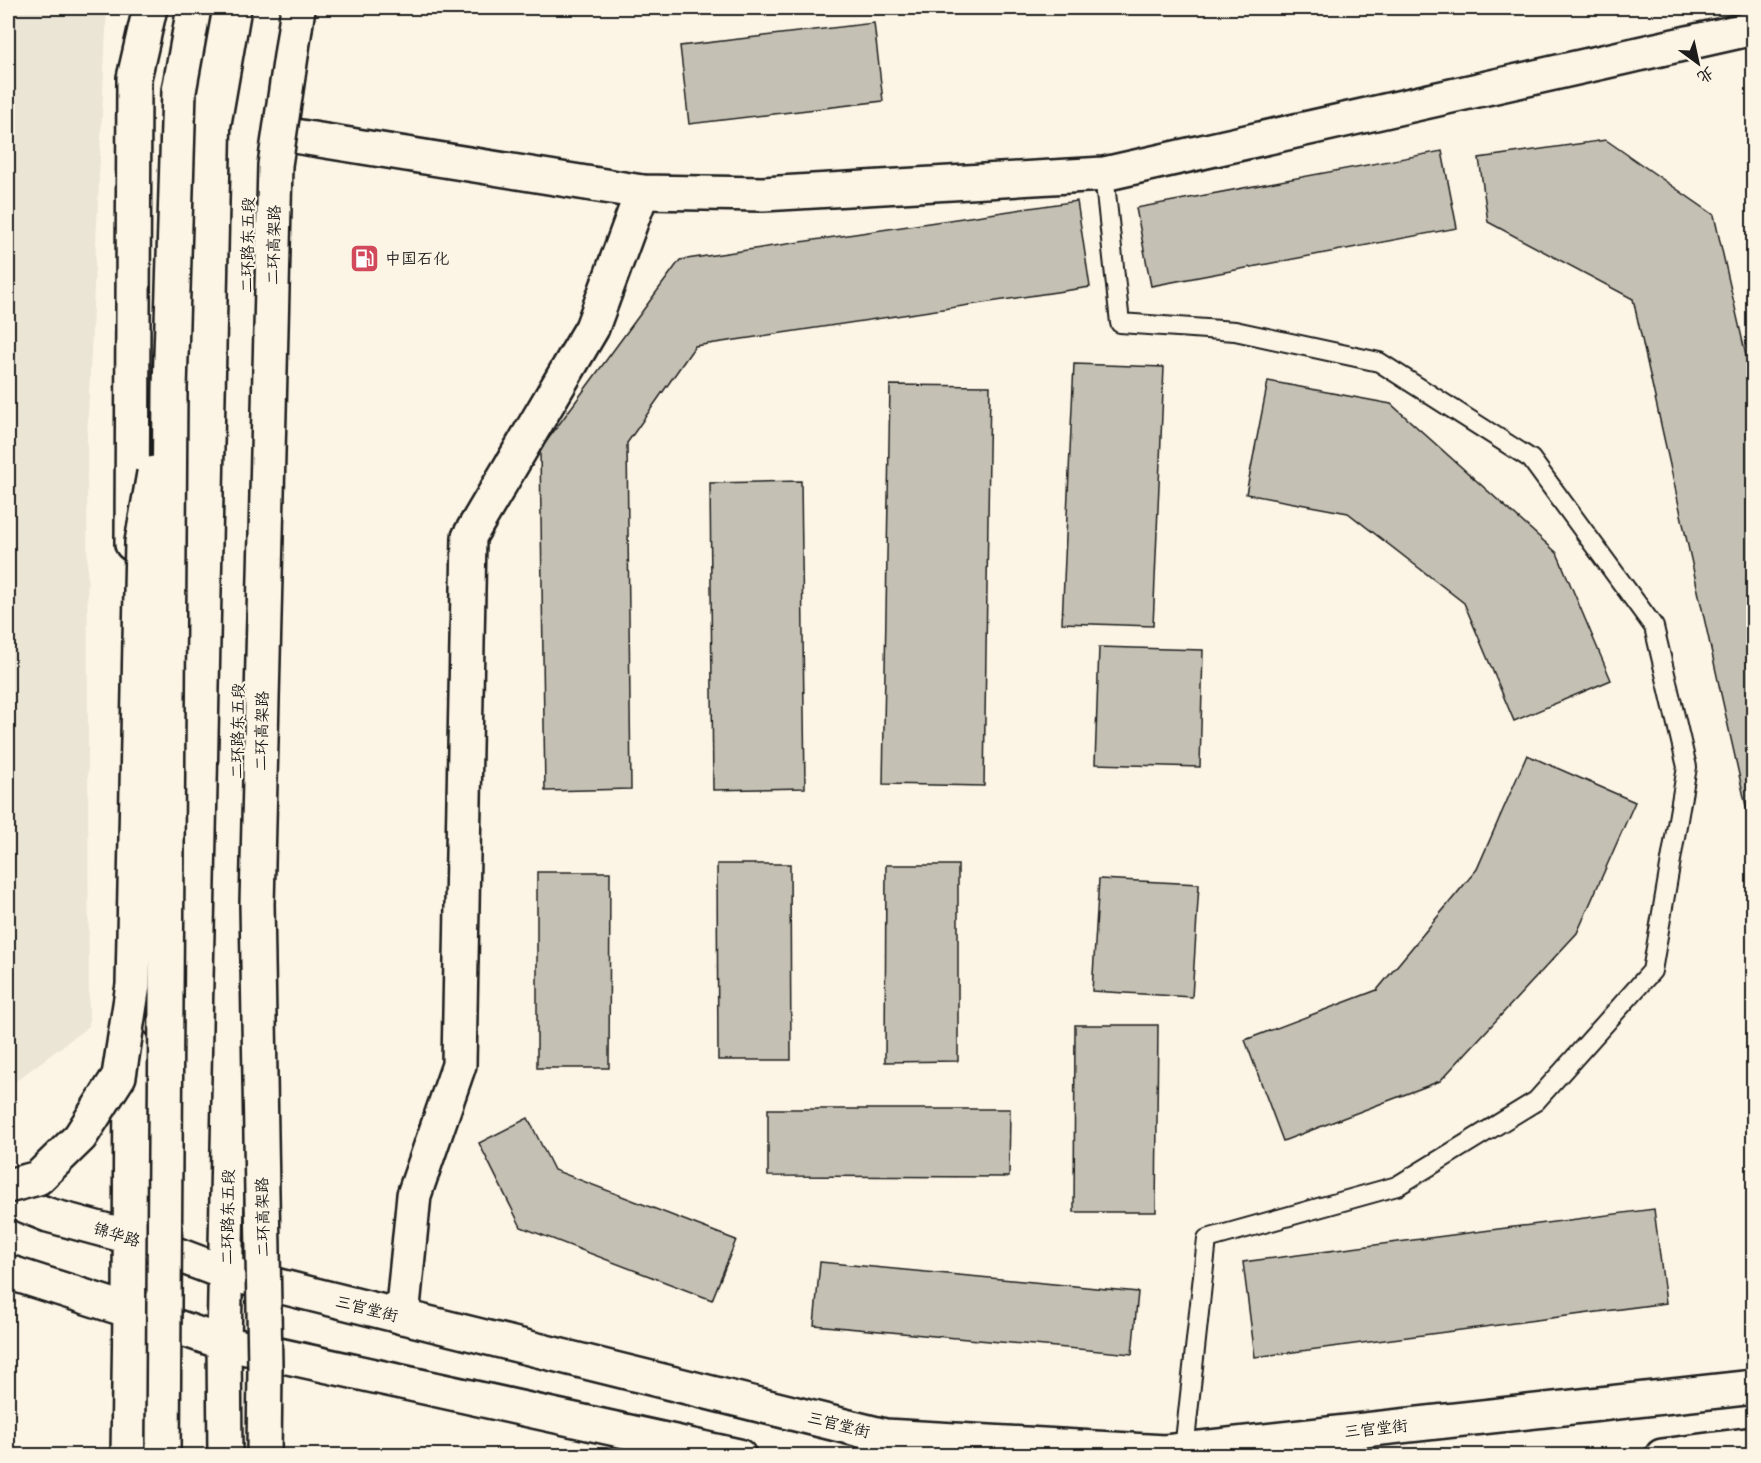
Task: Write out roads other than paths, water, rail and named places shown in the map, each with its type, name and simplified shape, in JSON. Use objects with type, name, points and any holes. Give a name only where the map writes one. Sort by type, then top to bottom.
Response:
[{"type":"main road","points":[[128,1455],[134,78],[150,8]]},
{"type":"main road","points":[[163,1455],[170,389],[179,91],[194,8]]},
{"type":"main road","name":"二环路东五段","points":[[225,1455],[224,1343],[249,129],[270,8]]},
{"type":"main road","name":"二环高架路","points":[[264,1455],[258,856],[275,165],[298,8]]},
{"type":"main road","points":[[249,129],[642,192],[763,194],[1104,174],[1753,28],[1748,8]]},
{"type":"main road","points":[[402,1317],[414,1195],[459,1065],[469,537],[592,328],[642,192]]},
{"type":"main road","points":[[8,1186],[38,1178],[80,1137],[119,1077],[133,985],[142,542],[170,389]]},
{"type":"main road","name":"锦华路","points":[[8,1199],[48,1215],[130,1237],[226,1273]]},
{"type":"main road","points":[[8,1272],[224,1343],[739,1455]]},
{"type":"main road","name":"三官堂街","points":[[226,1273],[885,1436],[1166,1452],[1754,1387]]},
{"type":"main road","points":[[1662,1455],[1754,1444]]},
{"type":"lane","points":[[1104,174],[1120,323],[1235,331],[1379,362],[1532,459],[1654,627],[1687,767],[1652,971],[1536,1101],[1397,1185],[1207,1239],[1184,1450]]},
{"type":"place","name":"中国石化","points":[[364,258]]}]
